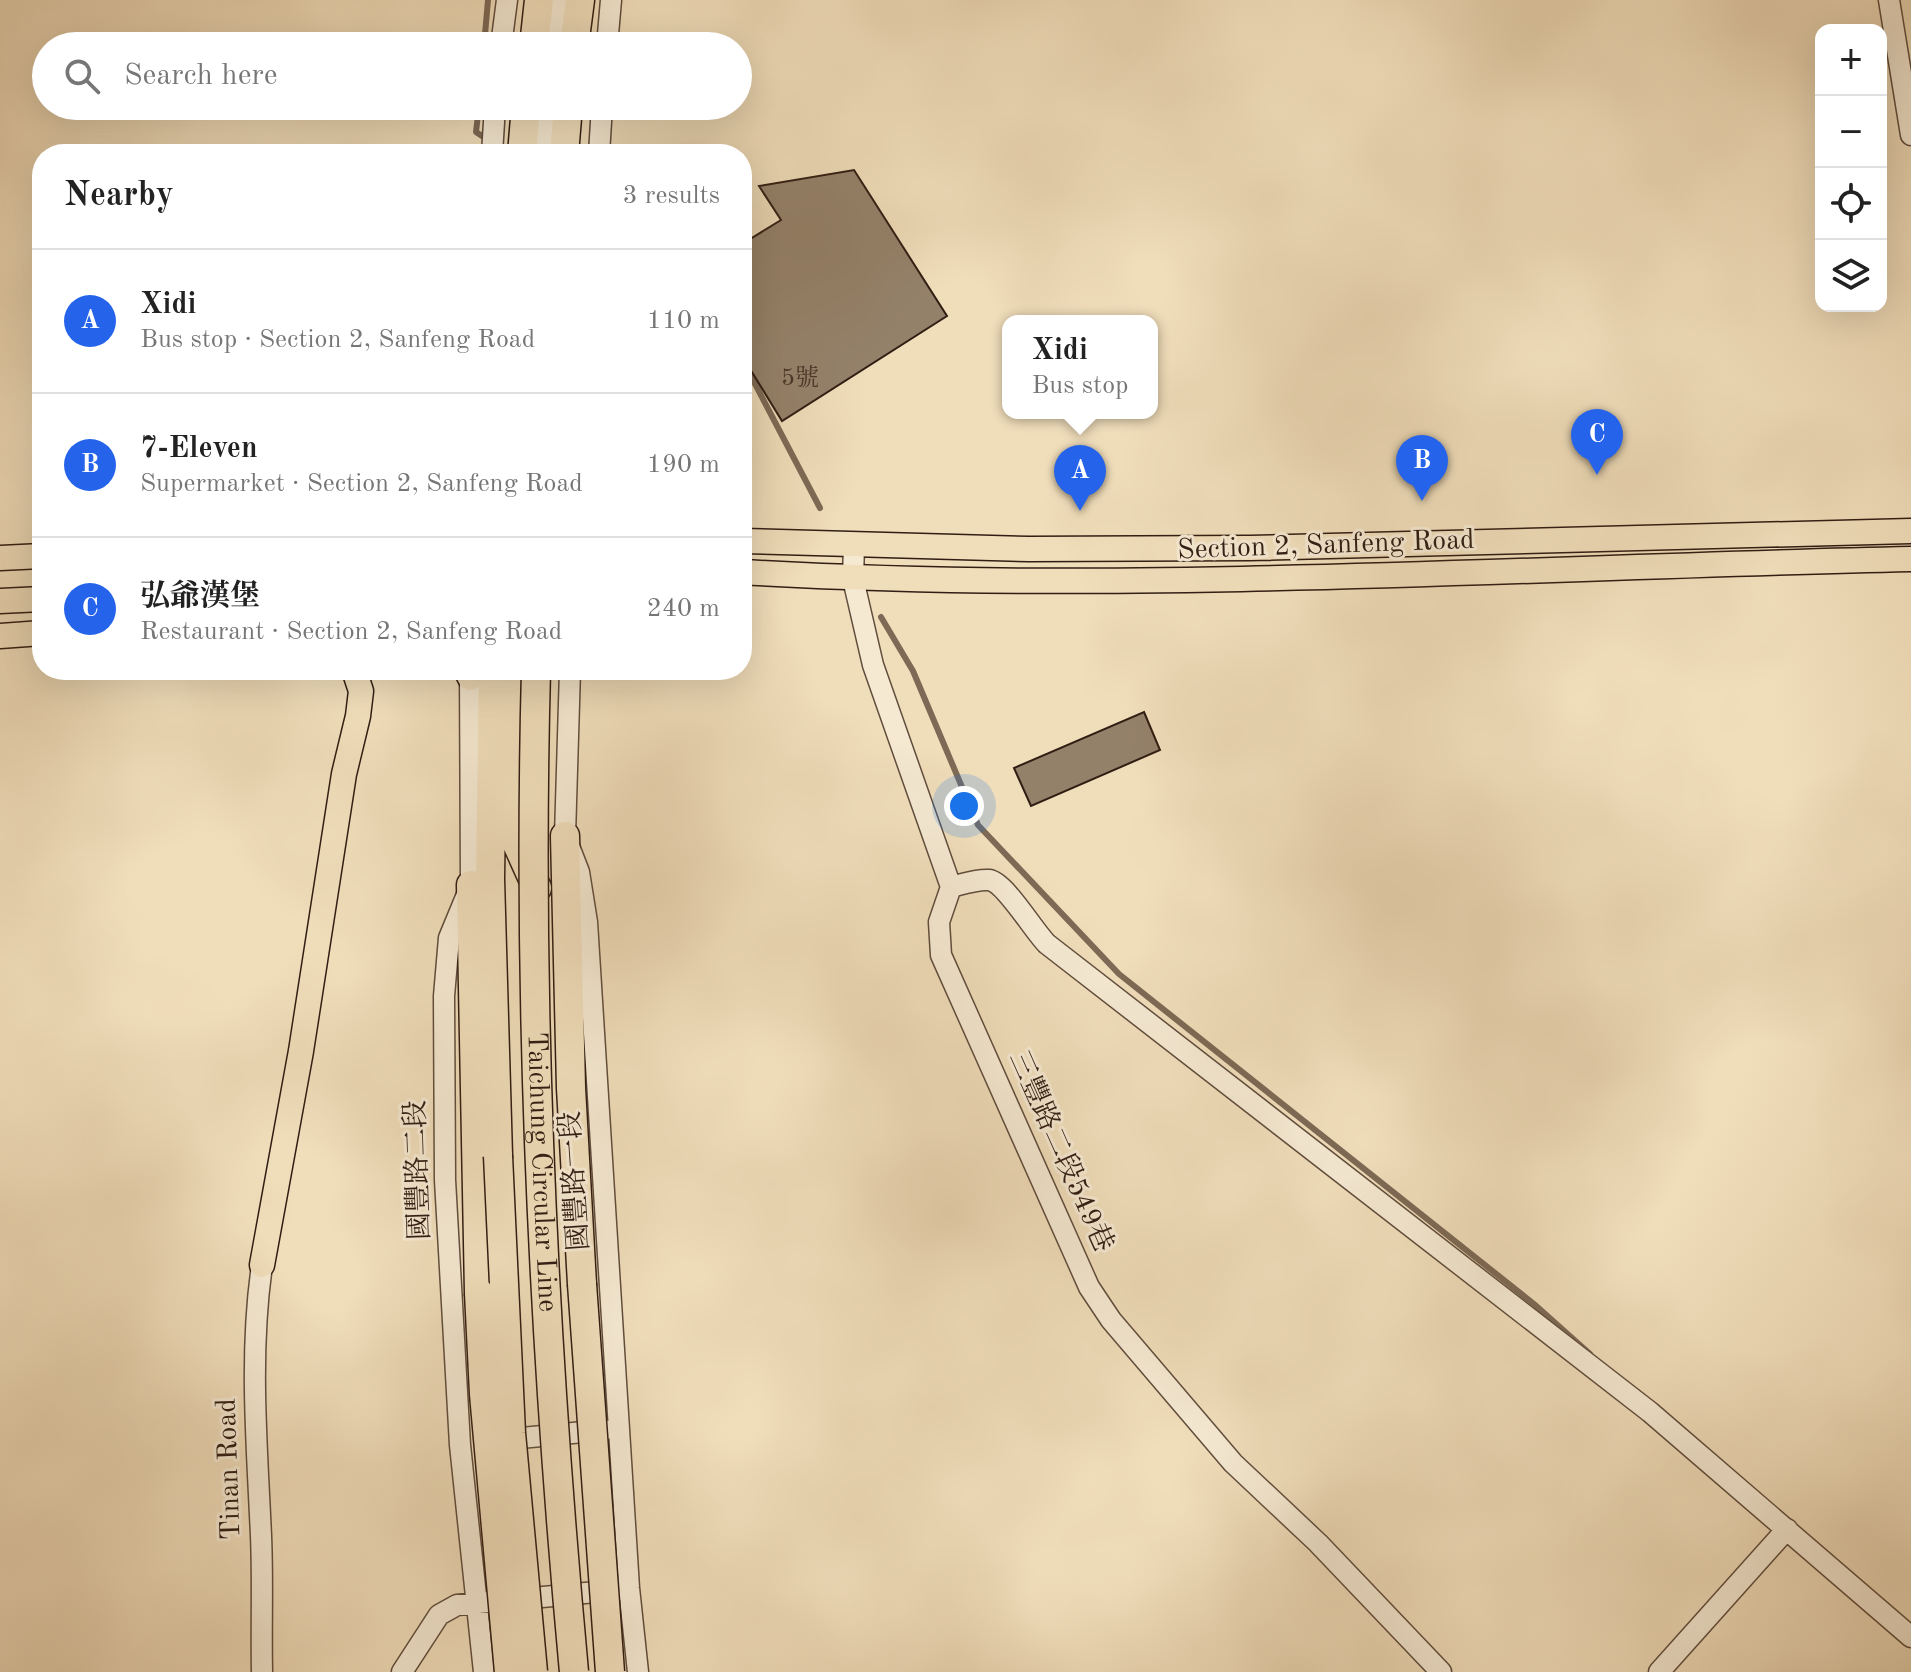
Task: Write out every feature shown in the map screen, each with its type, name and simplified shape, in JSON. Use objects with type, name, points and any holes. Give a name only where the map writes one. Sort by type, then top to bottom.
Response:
[{"type":"highway","points":[[536,32],[539,0]]},
{"type":"highway","points":[[576,32],[580,0]]},
{"type":"highway","points":[[523,144],[525,120]]},
{"type":"highway","points":[[565,144],[567,120]]},
{"type":"highway","name":"Taichung Circular Line","points":[[476,680],[490,879],[498,1171],[511,1433],[533,1672]]},
{"type":"highway","points":[[515,680],[514,837],[520,855],[566,945]]},
{"type":"highway","name":"Taichung Circular Line","points":[[536,680],[534,1082],[552,1435],[574,1672]]},
{"type":"highway","points":[[565,836],[566,945],[582,1284],[610,1672]]},
{"type":"highway","points":[[471,885],[479,1293],[488,1439],[509,1672]]},
{"type":"main road","name":"Section 2, Sanfeng Road","points":[[752,541],[1029,549],[1218,548],[1911,531]]},
{"type":"main road","points":[[0,558],[32,556]]},
{"type":"main road","name":"Section 2, Sanfeng Road","points":[[752,573],[853,579],[1256,579],[1635,565],[1911,559]]},
{"type":"main road","points":[[0,601],[32,599]]},
{"type":"main road","points":[[0,636],[32,634]]},
{"type":"main road","points":[[262,1265],[301,1051],[344,774],[358,716],[361,691],[357,680]]},
{"type":"street","points":[[503,32],[507,0]]},
{"type":"street","points":[[556,32],[560,0]]},
{"type":"street","points":[[608,32],[611,0]]},
{"type":"street","points":[[1889,0],[1911,135]]},
{"type":"street","points":[[493,144],[494,120]]},
{"type":"street","points":[[544,144],[546,120]]},
{"type":"street","points":[[600,144],[601,120]]},
{"type":"street","points":[[854,544],[853,579],[873,665],[951,887],[986,880],[999,884],[1029,926],[1047,944],[1650,1412],[1911,1637]]},
{"type":"street","name":"國豐路二段","points":[[475,680],[471,885],[449,938],[444,996],[445,1180],[460,1445],[484,1672]]},
{"type":"street","name":"國豐路一段","points":[[571,680],[565,836],[579,872],[587,922],[629,1588],[638,1672]]},
{"type":"street","name":"三豐路二段549巷","points":[[951,887],[939,922],[941,955],[1089,1287],[1111,1320],[1233,1463],[1318,1543],[1441,1672]]},
{"type":"street","name":"Tinan Road","points":[[262,1265],[255,1312],[254,1405],[261,1538],[262,1672]]},
{"type":"street","points":[[460,1445],[619,1428]]},
{"type":"street","points":[[1659,1672],[1787,1529]]},
{"type":"street","points":[[402,1672],[439,1615],[457,1605],[629,1588]]},
{"type":"building","points":[[854,170],[947,316],[782,421],[752,372],[752,238],[781,220],[759,186]]},
{"type":"building","points":[[1144,712],[1160,750],[1031,806],[1014,768]]},
{"type":"waterway","points":[[485,32],[488,0]]},
{"type":"waterway","points":[[477,120],[476,132],[488,140]]},
{"type":"waterway","points":[[752,378],[820,508]]},
{"type":"waterway","points":[[881,617],[913,671],[978,825],[1119,974],[1534,1304],[1590,1354]]},
{"type":"place","name":"弘爺漢堡","points":[[1597,475]]},
{"type":"place","name":"7-Eleven","points":[[1422,501]]},
{"type":"place","name":"Xidi","points":[[1080,511]]}]
